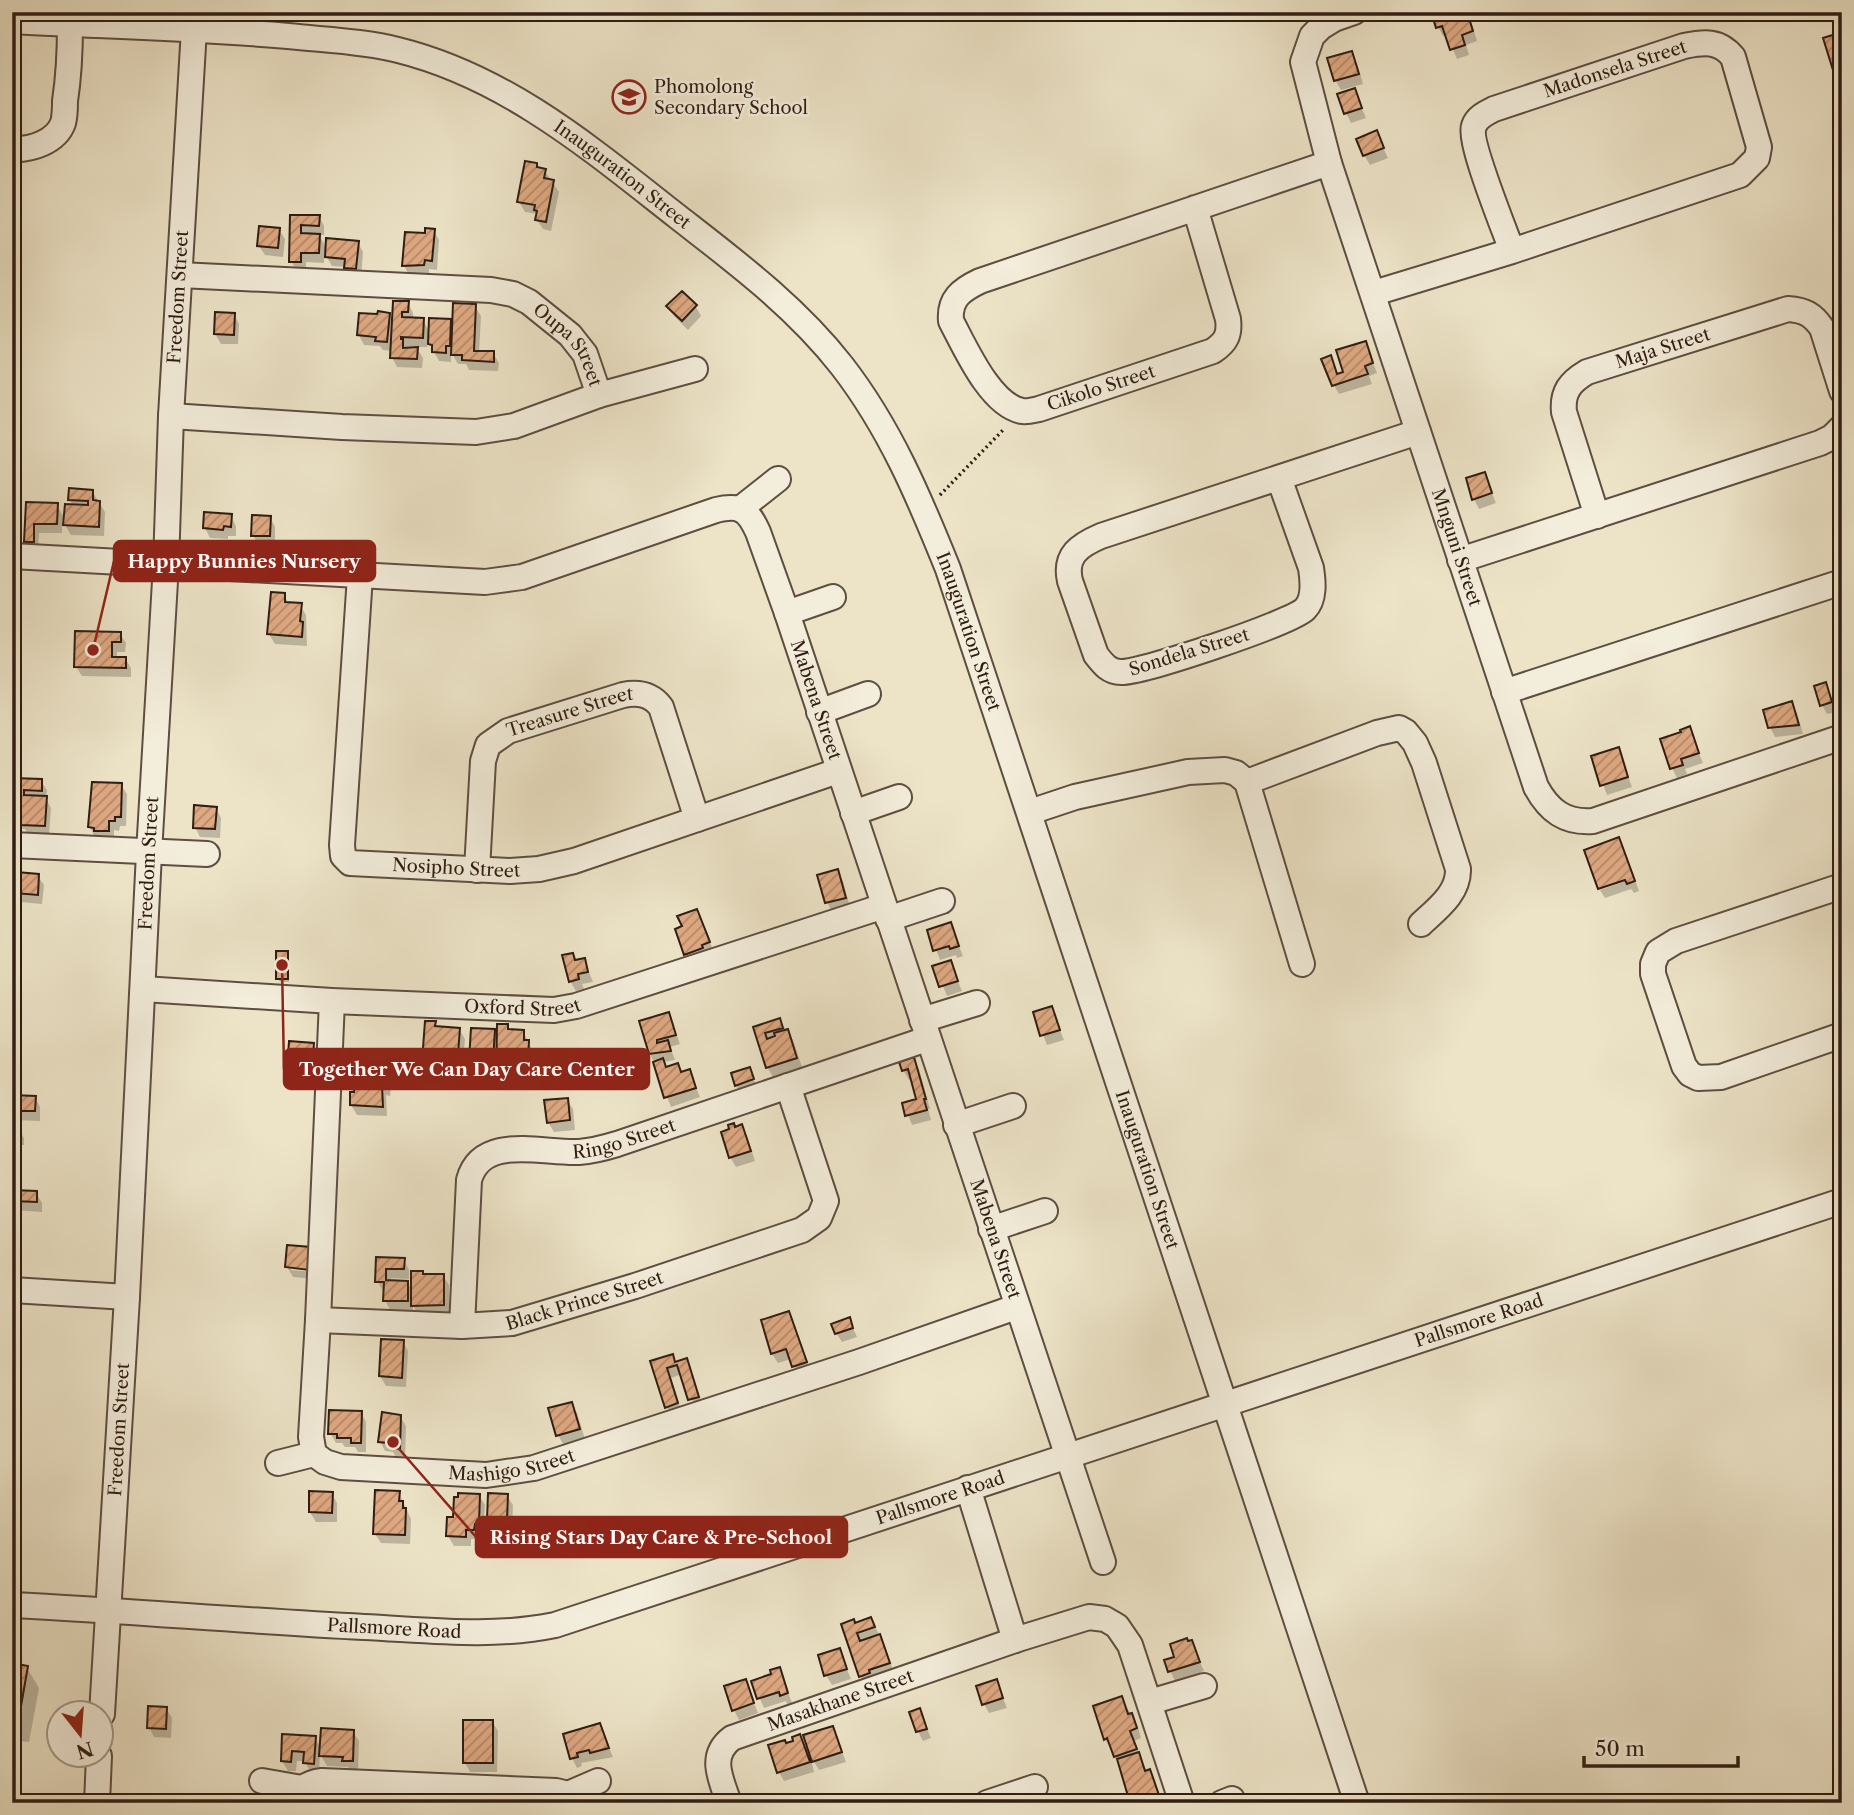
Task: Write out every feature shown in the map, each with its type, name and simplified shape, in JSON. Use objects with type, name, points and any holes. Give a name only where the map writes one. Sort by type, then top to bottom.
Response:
[{"type":"street","name":"Mnguni Street","points":[[1354,12],[1321,27],[1312,36],[1303,62],[1329,163],[1504,692],[1542,798],[1559,815],[1576,821],[1593,821],[1842,737]]},
{"type":"street","name":"Inauguration Street","points":[[12,21],[70,24],[195,21],[396,49],[444,63],[482,79],[522,101],[577,138],[780,298],[818,336],[844,368],[886,430],[925,511],[948,569],[1357,1803]]},
{"type":"street","name":"Freedom Street","points":[[103,1700],[127,1297],[195,21]]},
{"type":"street","points":[[12,149],[40,145],[54,136],[62,124],[70,68],[70,24]]},
{"type":"street","name":"Madonsela Street","points":[[1374,293],[1512,251],[1740,175],[1757,158],[1759,148],[1758,136],[1733,57],[1720,45],[1709,42],[1684,46],[1494,109],[1477,120],[1472,129],[1476,149],[1512,251]]},
{"type":"street","points":[[1021,411],[1005,402],[984,380],[951,321],[950,312],[954,298],[964,288],[1329,163]]},
{"type":"street","name":"Cikolo Street","points":[[1021,411],[1039,409],[1213,351],[1222,344],[1228,337],[1228,319],[1195,208]]},
{"type":"street","name":"Oupa Street","points":[[172,416],[476,432],[514,426],[599,395],[585,354],[570,335],[529,302],[513,293],[180,275]]},
{"type":"street","name":"Maja Street","points":[[1597,516],[1563,402],[1570,383],[1587,372],[1788,309],[1800,309],[1816,320],[1822,328],[1842,391]]},
{"type":"street","points":[[599,395],[695,369]]},
{"type":"street","points":[[1460,559],[1820,443],[1832,437],[1842,427]]},
{"type":"street","name":"Sondela Street","points":[[1279,478],[1311,568],[1312,590],[1307,608],[1296,616],[1268,627],[1136,671],[1112,671],[1104,665],[1096,655],[1067,571],[1073,552],[1101,536],[1418,432]]},
{"type":"street","points":[[12,556],[360,576],[485,582],[508,580],[716,510],[729,507],[740,509],[778,479]]},
{"type":"street","name":"Mabena Street","points":[[740,509],[752,520],[758,532],[787,614],[1103,1562]]},
{"type":"street","name":"Nosipho Street","points":[[360,576],[342,840],[344,856],[350,863],[510,871],[552,866],[838,771]]},
{"type":"street","points":[[1504,692],[1842,582]]},
{"type":"street","points":[[787,614],[833,597]]},
{"type":"street","points":[[819,712],[868,694]]},
{"type":"street","name":"Treasure Street","points":[[477,870],[483,761],[488,745],[508,731],[623,695],[650,696],[661,707],[697,819]]},
{"type":"street","points":[[1247,782],[1377,733],[1399,728],[1406,732],[1415,743],[1424,763],[1458,869],[1458,880],[1453,891],[1421,924]]},
{"type":"street","points":[[1030,813],[1075,797],[1188,772],[1225,770],[1236,773],[1247,782],[1303,964]]},
{"type":"street","points":[[853,813],[899,797]]},
{"type":"street","points":[[12,845],[207,854]]},
{"type":"street","points":[[1842,886],[1664,946],[1655,959],[1653,974],[1684,1066],[1690,1074],[1698,1078],[1721,1077],[1842,1035]]},
{"type":"street","name":"Oxford Street","points":[[143,989],[530,1011],[566,1008],[886,913],[942,901]]},
{"type":"street","points":[[278,1464],[314,1454],[311,1437],[332,1001]]},
{"type":"street","name":"Ringo Street","points":[[462,1326],[469,1181],[477,1161],[485,1155],[503,1150],[594,1150],[788,1086],[924,1029],[977,1003]]},
{"type":"street","name":"Black Prince Street","points":[[318,1320],[462,1326],[512,1323],[635,1286],[802,1230],[819,1218],[826,1201],[788,1086]]},
{"type":"street","points":[[956,1125],[1013,1106]]},
{"type":"street","name":"Pallsmore Road","points":[[12,1605],[244,1621],[508,1633],[529,1631],[555,1625],[1842,1201]]},
{"type":"street","points":[[991,1229],[1045,1211]]},
{"type":"street","points":[[12,1290],[127,1297]]},
{"type":"street","name":"Mashigo Street","points":[[314,1454],[325,1462],[341,1467],[485,1475],[534,1468],[859,1362],[1016,1307]]},
{"type":"street","points":[[968,1488],[1015,1640]]},
{"type":"street","name":"Masakhane Street","points":[[729,1803],[718,1759],[722,1746],[732,1738],[1089,1617],[1105,1619],[1124,1634],[1150,1702]]},
{"type":"street","points":[[1182,1803],[1150,1702],[1204,1686]]},
{"type":"street","points":[[97,1803],[98,1770]]},
{"type":"street","points":[[262,1781],[299,1795],[312,1782],[322,1781],[556,1791],[571,1799],[598,1781]]},
{"type":"street","points":[[987,1803],[1035,1787]]},
{"type":"path","points":[[925,511],[1021,411]]},
{"type":"building","points":[[1431,12],[1467,12],[1473,31],[1462,35],[1465,45],[1450,50],[1442,26],[1436,28]]},
{"type":"building","points":[[1842,32],[1842,68],[1833,70],[1823,38]]},
{"type":"building","points":[[1352,51],[1359,74],[1334,81],[1327,58]]},
{"type":"building","points":[[1355,88],[1362,108],[1344,114],[1337,94]]},
{"type":"building","points":[[1377,130],[1384,148],[1363,156],[1356,139]]},
{"type":"building","points":[[525,161],[537,163],[537,167],[546,169],[544,178],[554,180],[546,222],[535,220],[535,205],[517,202]]},
{"type":"building","points":[[290,215],[320,215],[319,226],[301,225],[301,233],[320,234],[319,253],[301,253],[301,262],[289,262]]},
{"type":"building","points":[[259,226],[280,228],[278,248],[257,246]]},
{"type":"building","points":[[425,228],[435,229],[432,261],[425,260],[424,265],[402,266],[405,232],[425,233]]},
{"type":"building","points":[[326,238],[359,241],[356,269],[344,268],[345,259],[325,257]]},
{"type":"building","points":[[682,291],[697,305],[682,321],[666,306]]},
{"type":"building","points":[[393,301],[409,301],[408,312],[402,312],[402,317],[424,318],[423,338],[401,337],[403,348],[418,347],[417,359],[390,358]]},
{"type":"building","points":[[453,303],[476,304],[474,351],[494,351],[494,362],[462,360],[462,355],[451,355]]},
{"type":"building","points":[[378,311],[390,313],[387,342],[375,341],[376,337],[357,335],[359,313],[377,314]]},
{"type":"building","points":[[215,312],[235,313],[234,335],[214,334]]},
{"type":"building","points":[[429,318],[451,319],[450,346],[446,346],[446,353],[432,352],[432,345],[428,344]]},
{"type":"building","points":[[1366,341],[1373,363],[1365,366],[1368,374],[1332,386],[1321,359],[1331,355],[1337,374],[1343,372],[1336,350]]},
{"type":"building","points":[[1485,472],[1492,493],[1472,500],[1466,478]]},
{"type":"building","points":[[69,488],[93,490],[93,500],[100,501],[99,527],[63,525],[65,504],[88,505],[88,501],[68,500]]},
{"type":"building","points":[[26,502],[58,503],[57,524],[34,524],[34,542],[24,542]]},
{"type":"building","points":[[204,512],[232,514],[231,527],[224,526],[223,530],[203,528]]},
{"type":"building","points":[[252,515],[271,516],[270,536],[251,536]]},
{"type":"building","points":[[271,592],[285,593],[285,602],[302,603],[302,637],[267,634]]},
{"type":"building","points":[[75,631],[121,632],[121,642],[112,642],[112,657],[126,657],[126,668],[74,667]]},
{"type":"building","points":[[1826,682],[1832,702],[1820,706],[1814,686]]},
{"type":"building","points":[[1792,701],[1799,725],[1768,728],[1763,710]]},
{"type":"building","points":[[1690,726],[1699,753],[1681,759],[1683,765],[1670,769],[1660,739]]},
{"type":"building","points":[[1619,747],[1628,777],[1600,786],[1591,756]]},
{"type":"building","points":[[12,778],[42,779],[42,791],[24,790],[24,795],[47,796],[45,826],[21,825],[21,820],[12,819]]},
{"type":"building","points":[[92,782],[122,783],[121,817],[109,821],[109,831],[94,831],[94,828],[88,827]]},
{"type":"building","points":[[194,805],[217,807],[215,829],[193,828]]},
{"type":"building","points":[[1619,837],[1635,881],[1627,884],[1625,880],[1598,889],[1584,850]]},
{"type":"building","points":[[838,869],[846,898],[825,903],[817,875]]},
{"type":"building","points":[[16,872],[39,874],[38,895],[15,893],[15,896],[12,896],[12,882],[15,883]]},
{"type":"building","points":[[697,909],[710,942],[702,945],[703,948],[684,955],[675,929],[682,926],[677,916]]},
{"type":"building","points":[[951,922],[959,946],[933,951],[927,930]]},
{"type":"building","points":[[276,951],[288,951],[288,979],[276,979]]},
{"type":"building","points":[[573,953],[575,960],[585,958],[588,972],[578,974],[579,979],[569,982],[562,955]]},
{"type":"building","points":[[951,960],[958,981],[939,987],[932,966]]},
{"type":"building","points":[[1052,1006],[1060,1030],[1040,1036],[1033,1012]]},
{"type":"building","points":[[669,1012],[676,1035],[657,1040],[657,1043],[668,1040],[671,1051],[649,1054],[639,1021]]},
{"type":"building","points":[[780,1018],[783,1028],[765,1033],[767,1039],[775,1036],[774,1033],[788,1029],[797,1058],[766,1068],[753,1027]]},
{"type":"building","points":[[425,1021],[436,1021],[435,1026],[460,1028],[458,1054],[450,1053],[449,1076],[421,1075]]},
{"type":"building","points":[[497,1024],[508,1024],[508,1029],[524,1030],[524,1040],[529,1040],[528,1068],[523,1068],[523,1077],[517,1076],[517,1081],[496,1081]]},
{"type":"building","points":[[471,1028],[495,1029],[493,1062],[469,1061]]},
{"type":"building","points":[[289,1041],[314,1043],[313,1056],[317,1056],[315,1071],[287,1069]]},
{"type":"building","points":[[914,1057],[927,1110],[905,1116],[902,1103],[916,1099],[908,1069],[902,1071],[899,1062]]},
{"type":"building","points":[[663,1058],[666,1067],[678,1063],[681,1072],[690,1069],[696,1088],[664,1098],[653,1062]]},
{"type":"building","points":[[750,1067],[754,1079],[735,1086],[731,1073]]},
{"type":"building","points":[[346,1072],[386,1074],[386,1087],[382,1086],[383,1107],[350,1105],[350,1092],[354,1092],[355,1084],[345,1084]]},
{"type":"building","points":[[12,1095],[36,1096],[35,1111],[12,1111]]},
{"type":"building","points":[[568,1098],[570,1120],[547,1123],[544,1100]]},
{"type":"building","points":[[734,1123],[735,1127],[742,1124],[751,1151],[729,1158],[721,1132]]},
{"type":"building","points":[[12,1190],[37,1191],[37,1202],[12,1201]]},
{"type":"building","points":[[287,1245],[311,1247],[309,1270],[285,1267]]},
{"type":"building","points":[[376,1257],[405,1258],[404,1269],[386,1269],[386,1280],[408,1281],[408,1301],[383,1301],[384,1282],[375,1282]]},
{"type":"building","points":[[411,1271],[444,1274],[444,1305],[411,1306]]},
{"type":"building","points":[[789,1311],[807,1362],[792,1367],[786,1349],[771,1354],[761,1320]]},
{"type":"building","points":[[850,1317],[853,1328],[835,1334],[831,1324]]},
{"type":"building","points":[[381,1339],[404,1340],[402,1378],[379,1376]]},
{"type":"building","points":[[673,1354],[675,1362],[687,1358],[699,1397],[688,1400],[677,1365],[667,1368],[678,1403],[665,1408],[650,1361]]},
{"type":"building","points":[[572,1402],[580,1429],[556,1436],[548,1408]]},
{"type":"building","points":[[329,1410],[362,1411],[361,1443],[351,1443],[351,1438],[337,1438],[337,1434],[328,1434]]},
{"type":"building","points":[[382,1412],[401,1415],[400,1449],[389,1447],[389,1443],[378,1442]]},
{"type":"building","points":[[375,1490],[400,1491],[399,1501],[403,1501],[403,1508],[406,1508],[405,1535],[373,1534]]},
{"type":"building","points":[[309,1491],[333,1492],[332,1513],[309,1512]]},
{"type":"building","points":[[458,1493],[480,1494],[479,1524],[475,1524],[474,1530],[466,1530],[466,1537],[446,1536],[447,1517],[453,1517],[454,1497],[458,1497]]},
{"type":"building","points":[[488,1493],[508,1494],[507,1520],[487,1520]]},
{"type":"building","points":[[871,1617],[875,1627],[857,1633],[860,1641],[880,1634],[890,1663],[869,1670],[870,1673],[859,1677],[841,1624],[854,1619],[855,1623]]},
{"type":"building","points":[[1187,1638],[1188,1641],[1192,1640],[1200,1662],[1168,1672],[1164,1660],[1174,1657],[1170,1644]]},
{"type":"building","points":[[840,1648],[847,1669],[824,1676],[818,1655]]},
{"type":"building","points":[[12,1663],[28,1666],[18,1723],[12,1722]]},
{"type":"building","points":[[780,1667],[788,1693],[780,1696],[779,1692],[757,1699],[751,1681],[771,1674],[770,1670]]},
{"type":"building","points":[[746,1679],[754,1703],[732,1711],[724,1686]]},
{"type":"building","points":[[997,1679],[1003,1698],[982,1705],[976,1686]]},
{"type":"building","points":[[1122,1696],[1128,1714],[1132,1713],[1137,1728],[1130,1731],[1137,1749],[1114,1757],[1107,1738],[1104,1740],[1093,1706]]},
{"type":"building","points":[[148,1706],[167,1707],[166,1729],[147,1728]]},
{"type":"building","points":[[920,1708],[927,1729],[916,1732],[909,1712]]},
{"type":"building","points":[[463,1720],[493,1720],[493,1763],[463,1763]]},
{"type":"building","points":[[600,1723],[609,1748],[577,1753],[578,1757],[570,1759],[563,1734]]},
{"type":"building","points":[[833,1726],[842,1752],[812,1762],[803,1735]]},
{"type":"building","points":[[321,1728],[354,1730],[353,1761],[342,1761],[343,1757],[319,1756]]},
{"type":"building","points":[[282,1734],[316,1736],[314,1764],[303,1763],[304,1752],[292,1751],[291,1762],[281,1761]]},
{"type":"building","points":[[800,1734],[810,1762],[777,1773],[768,1745],[785,1740],[786,1743],[793,1741],[792,1737]]},
{"type":"building","points":[[1139,1752],[1145,1771],[1150,1769],[1161,1801],[1130,1803],[1117,1759]]},
{"type":"building","points":[[617,1795],[620,1803],[599,1801]]},
{"type":"place","name":"Phomolong Secondary School","points":[[629,97]]},
{"type":"place","name":"Happy Bunnies Nursery","points":[[93,650]]},
{"type":"place","name":"Together We Can Day Care Center","points":[[282,965]]},
{"type":"place","name":"Rising Stars Day Care & Pre-School","points":[[393,1442]]}]
